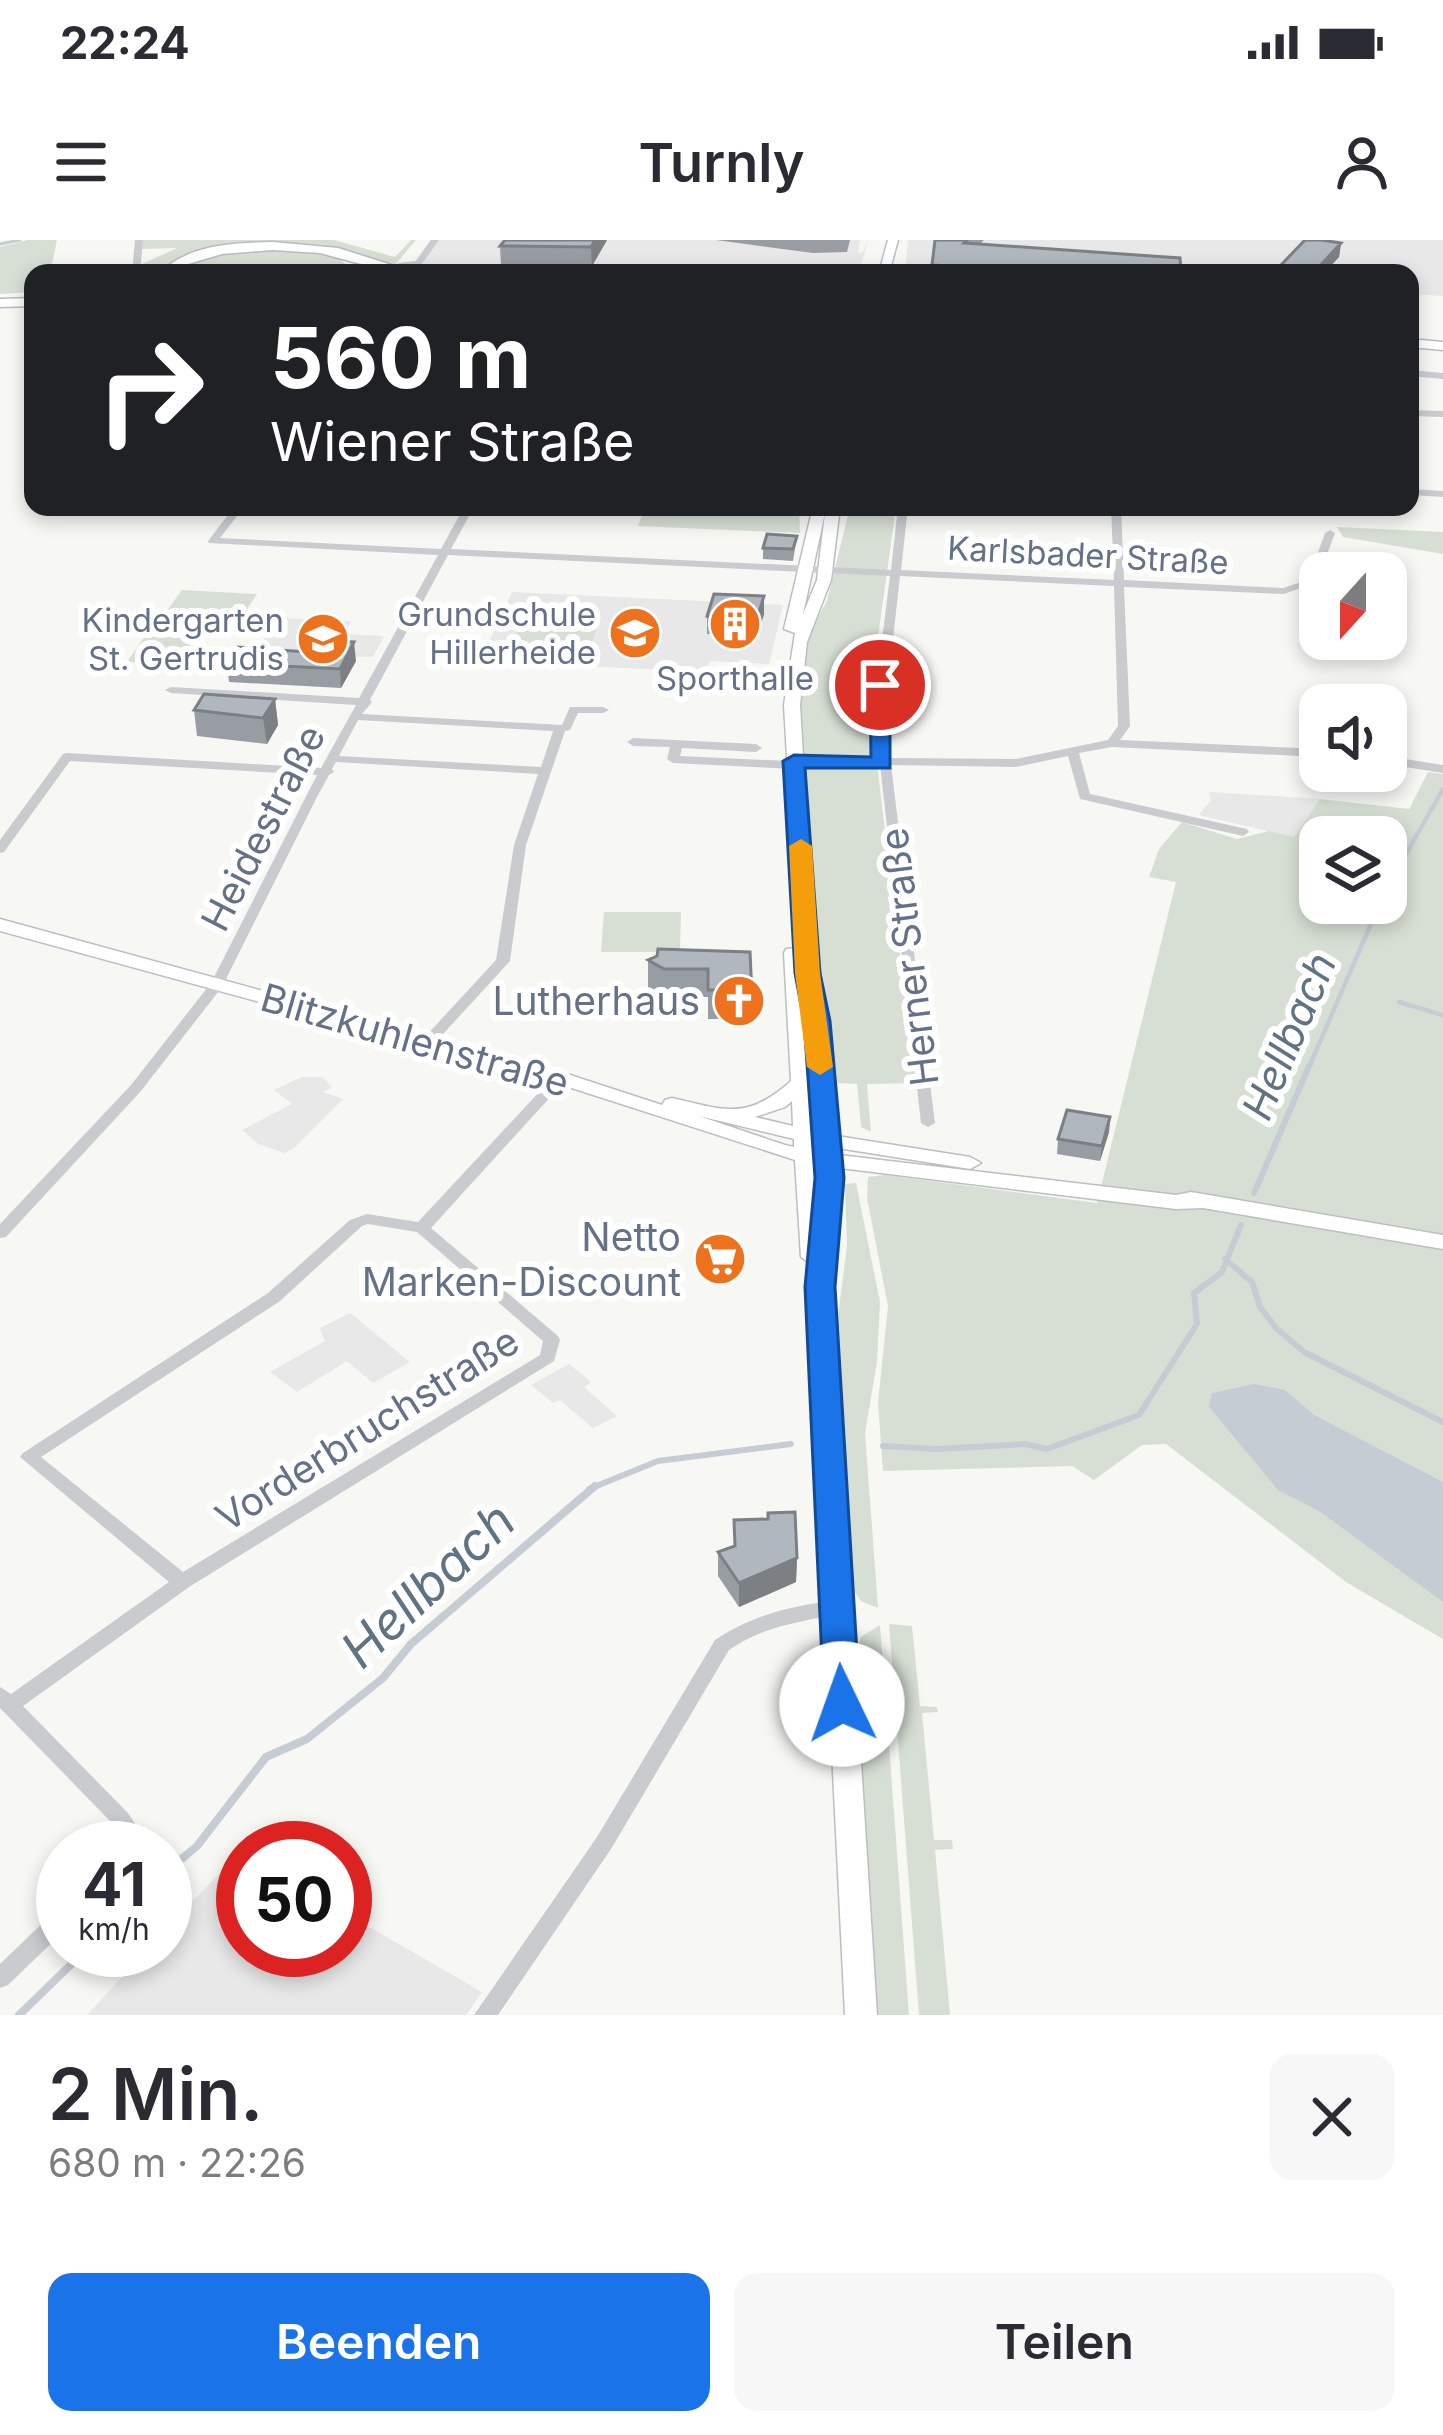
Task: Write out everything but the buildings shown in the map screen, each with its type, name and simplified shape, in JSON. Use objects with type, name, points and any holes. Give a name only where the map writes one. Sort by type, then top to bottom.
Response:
[{"type":"highway","points":[[176,264],[196,255],[276,245],[336,251],[383,264]]},
{"type":"highway","points":[[186,264],[267,247],[334,254],[351,264]]},
{"type":"main road","points":[[816,568],[819,516]]},
{"type":"main road","points":[[816,1148],[799,1084],[791,705],[800,642],[830,516]]},
{"type":"main road","points":[[791,763],[807,973],[817,1021],[812,1262],[820,1287],[861,2015]]},
{"type":"main road","name":"Blitzkuhlenstraße","points":[[0,925],[816,1148]]},
{"type":"main road","points":[[560,1078],[721,1116],[816,1148],[1176,1202],[1203,1201],[1443,1243]]},
{"type":"main road","points":[[721,1116],[757,1112],[778,1103],[799,1084]]},
{"type":"street","points":[[415,264],[435,240]]},
{"type":"street","name":"Karlsbader Straße","points":[[232,516],[213,541],[1297,590],[1312,582],[1330,533]]},
{"type":"street","name":"Heidestraße","points":[[0,1234],[136,1088],[217,984],[265,884],[464,516]]},
{"type":"street","name":"Herner Straße","points":[[902,516],[898,573],[882,660],[882,764],[928,1123]]},
{"type":"street","points":[[1112,743],[1124,726],[1116,516]]},
{"type":"street","name":"Heidestraße","points":[[171,690],[366,702]]},
{"type":"street","points":[[358,717],[566,728],[574,709],[603,710]]},
{"type":"street","points":[[428,1042],[503,962],[520,845],[560,728]]},
{"type":"street","points":[[634,742],[757,748]]},
{"type":"street","points":[[677,744],[673,758],[791,763],[984,765],[1074,754],[1112,743],[1299,751]]},
{"type":"street","points":[[1074,754],[1084,796],[1243,832]]},
{"type":"street","points":[[0,849],[67,758],[542,771]]},
{"type":"street","points":[[1407,763],[1443,769]]},
{"type":"street","points":[[182,1582],[29,1457],[274,1298],[356,1223],[380,1218],[422,1228],[560,1078]]},
{"type":"street","name":"Vorderbruchstraße","points":[[5,1699],[182,1582],[548,1357],[552,1340],[422,1228]]},
{"type":"street","points":[[485,2015],[604,1843],[722,1645],[769,1619],[836,1607]]},
{"type":"street","points":[[5,1699],[122,1821]]},
{"type":"street","points":[[0,1978],[36,1944]]},
{"type":"shaded area","points":[[57,240],[52,264],[24,264],[24,293],[0,294],[0,247]]},
{"type":"shaded area","points":[[143,240],[334,240],[395,257],[416,240],[396,264],[319,248],[269,246],[191,255],[169,264],[142,264],[177,248],[142,249]]},
{"type":"shaded area","points":[[430,240],[860,240],[858,252],[862,253],[868,240],[861,264],[413,264]]},
{"type":"shaded area","points":[[908,240],[1443,240],[1443,296],[1419,295],[1419,264],[906,264]]},
{"type":"shaded area","points":[[232,252],[322,252],[345,264],[189,264]]},
{"type":"shaded area","points":[[642,516],[799,516],[800,533],[638,526]]},
{"type":"shaded area","points":[[848,516],[895,516],[873,673],[872,724],[916,1083],[867,1084],[871,1132],[861,1127],[857,1084],[838,1083],[827,1056],[801,778],[799,688],[808,635],[827,601]]},
{"type":"shaded area","points":[[1337,527],[1443,532],[1443,554],[1343,537]]},
{"type":"shaded area","points":[[182,590],[257,594],[230,635],[152,631]]},
{"type":"shaded area","name":"Grundschule Hillerheide","points":[[512,592],[783,605],[769,664],[710,661],[706,672],[480,661]]},
{"type":"shaded area","name":"Kindergarten St. Gertrudis","points":[[277,618],[351,621],[345,634],[384,636],[373,657],[255,652]]},
{"type":"shaded area","points":[[520,625],[597,628],[585,663],[506,660]]},
{"type":"shaded area","points":[[145,636],[195,638],[179,664],[127,662]]},
{"type":"shaded area","points":[[1428,772],[1443,774],[1443,1639],[1346,1582],[1166,1444],[1142,1445],[1094,1480],[1072,1466],[883,1471],[878,1403],[888,1306],[867,1198],[868,1177],[885,1175],[1097,1203],[1176,882],[1149,877],[1159,849],[1182,822],[1237,839],[1269,831],[1294,837],[1299,830],[1299,924],[1407,924],[1407,816],[1308,816],[1320,799],[1409,809]]},
{"type":"shaded area","points":[[1209,792],[1320,799],[1308,816],[1299,816],[1294,837],[1199,815],[1211,800]]},
{"type":"shaded area","points":[[604,912],[681,912],[680,952],[601,952]]},
{"type":"shaded area","points":[[302,1077],[322,1077],[332,1087],[323,1092],[343,1099],[294,1148],[284,1153],[258,1144],[242,1130],[292,1104],[274,1090]]},
{"type":"shaded area","points":[[856,1183],[880,1302],[877,1362],[865,1433],[878,1608],[861,1601],[850,1585],[835,1339],[847,1246],[845,1184]]},
{"type":"shaded area","points":[[350,1313],[410,1362],[373,1383],[347,1361],[297,1392],[270,1372],[325,1341],[320,1328]]},
{"type":"shaded area","points":[[569,1364],[591,1382],[584,1387],[617,1416],[593,1428],[560,1400],[553,1403],[531,1385]]},
{"type":"shaded area","points":[[1254,1384],[1285,1390],[1314,1415],[1443,1482],[1443,1602],[1319,1511],[1278,1490],[1209,1407],[1212,1393]]},
{"type":"shaded area","points":[[889,1624],[912,1626],[920,1706],[937,1707],[938,1712],[922,1713],[934,1840],[952,1840],[953,1849],[935,1850],[950,2015],[919,2015]]},
{"type":"shaded area","points":[[880,1625],[909,2015],[877,2015],[855,1654],[861,1637]]},
{"type":"shaded area","points":[[216,1877],[216,1977],[372,1977],[372,1929],[482,1992],[466,2015],[87,2015],[122,1977],[192,1977],[192,1902]]},
{"type":"waterway","points":[[0,244],[20,240]]},
{"type":"waterway","name":"Hellbach","points":[[1407,852],[1443,789]]},
{"type":"waterway","name":"Hellbach","points":[[1309,1067],[1371,924]]},
{"type":"waterway","points":[[1399,1002],[1443,1015]]},
{"type":"waterway","name":"Hellbach","points":[[1254,1193],[1310,1064]]},
{"type":"waterway","name":"Hellbach","points":[[1227,1260],[1241,1225]]},
{"type":"waterway","name":"Hellbach","points":[[883,1446],[936,1449],[1025,1444],[1047,1449],[1139,1415],[1197,1324],[1194,1293],[1222,1272],[1227,1260]]},
{"type":"waterway","points":[[1227,1260],[1252,1282],[1260,1307],[1276,1328],[1304,1352],[1443,1422]]},
{"type":"waterway","points":[[594,1487],[658,1461],[791,1444]]},
{"type":"waterway","name":"Hellbach","points":[[192,1850],[266,1757],[307,1739],[383,1678],[411,1644],[594,1487]]},
{"type":"waterway","name":"Hellbach","points":[[589,1489],[594,1487]]},
{"type":"waterway","name":"Hellbach","points":[[19,2015],[58,1977]]},
{"type":"slow traffic","points":[[801,846],[807,973],[820,1067]]},
{"type":"place","name":"Sporthalle","points":[[735,624]]},
{"type":"place","name":"Grundschule Hillerheide","points":[[635,633]]},
{"type":"place","name":"Kindergarten St. Gertrudis","points":[[323,639]]},
{"type":"place","name":"Lutherhaus","points":[[739,1001]]},
{"type":"place","name":"Netto Marken-Discount","points":[[720,1259]]},
{"type":"route","points":[[842,1704],[820,1287],[830,1178],[817,1021],[807,973],[794,761],[882,764],[880,685]]}]
